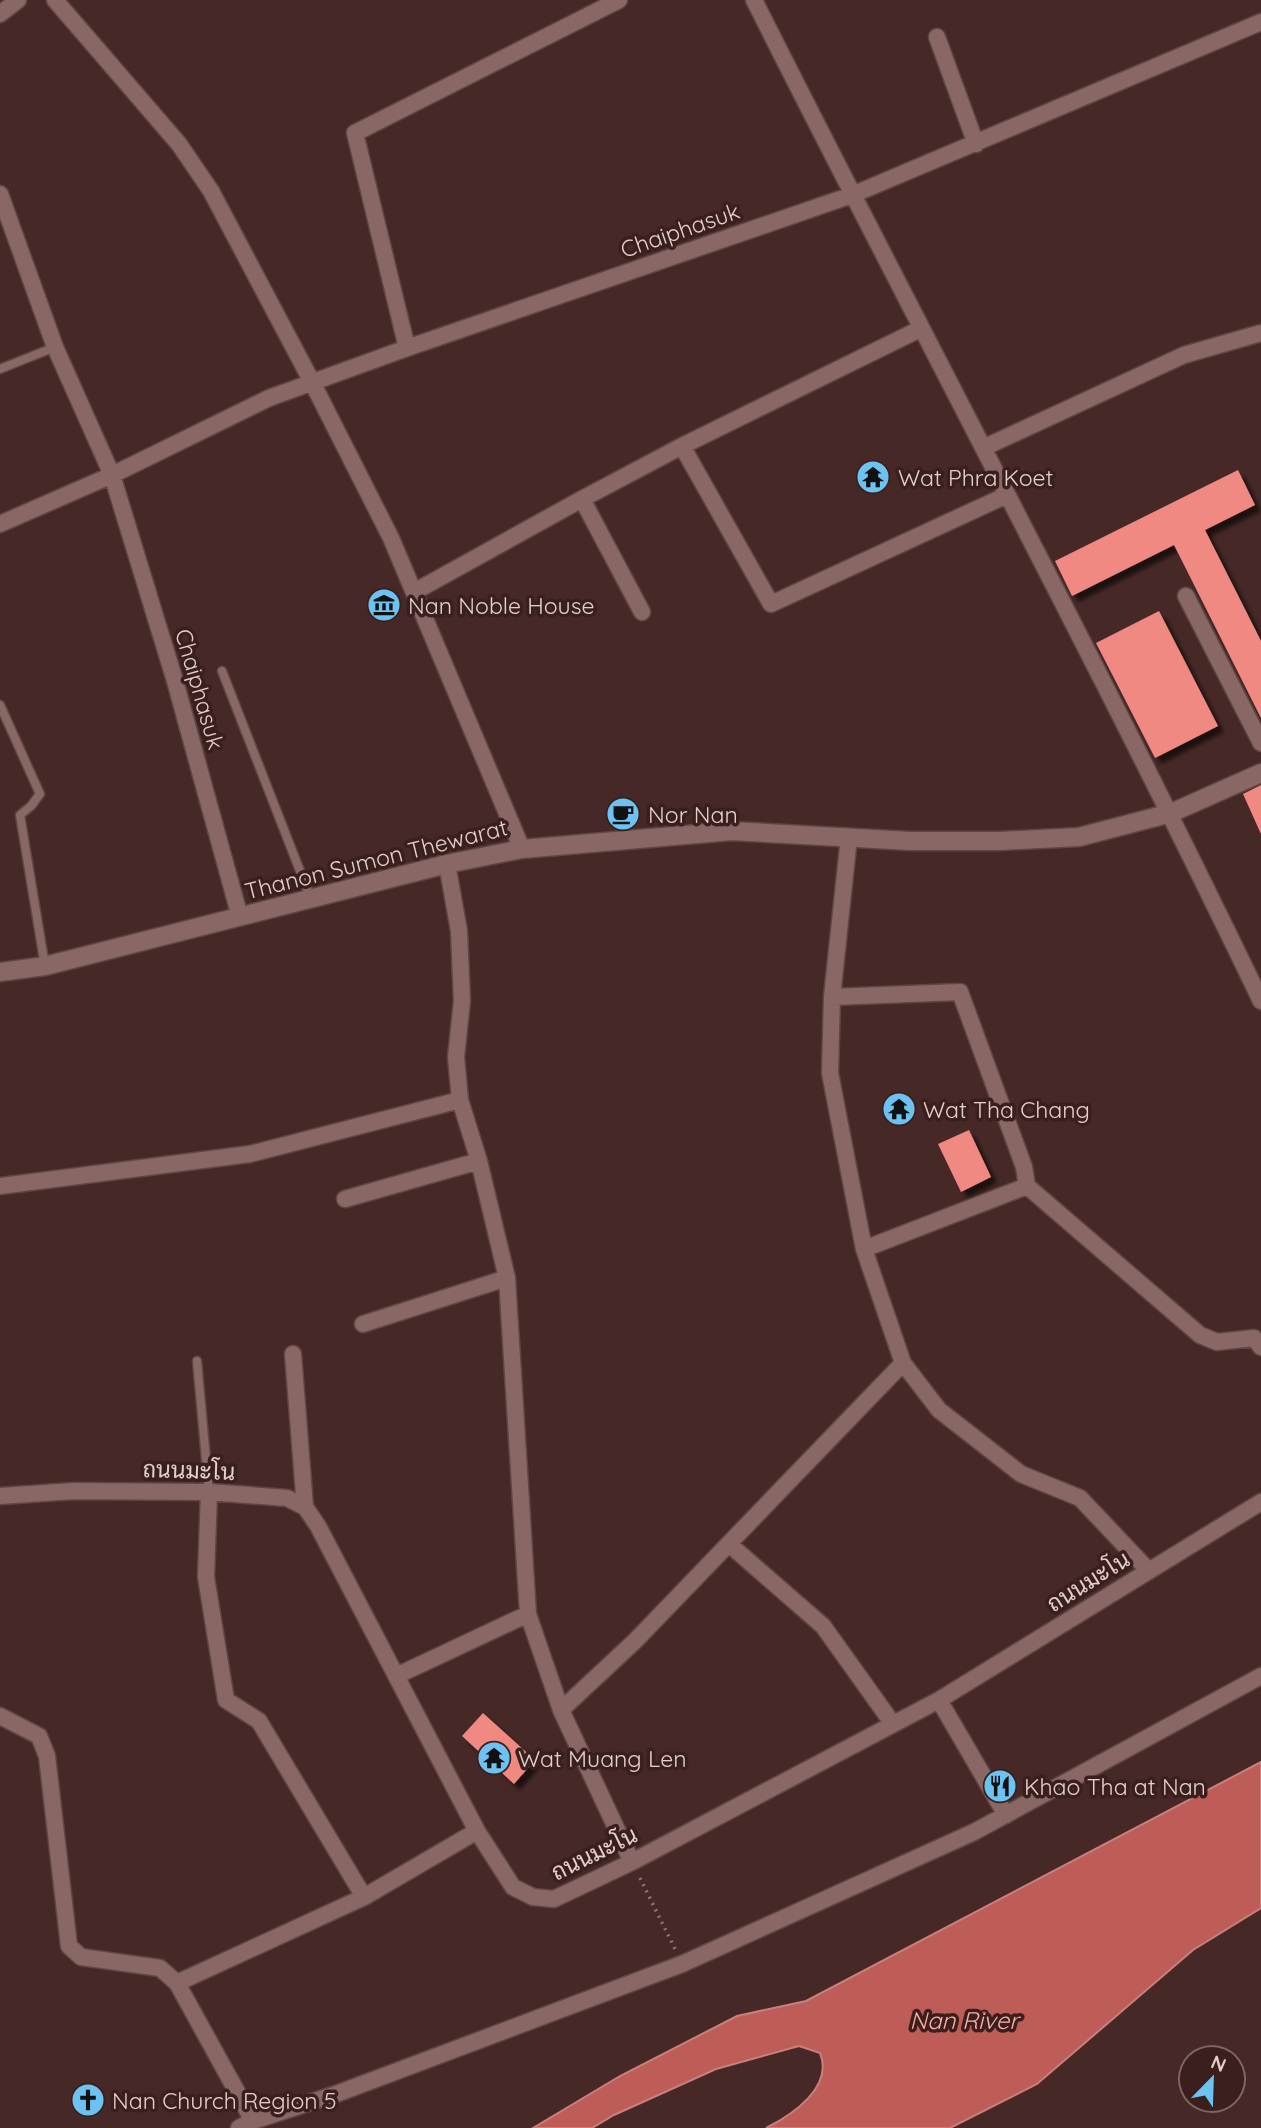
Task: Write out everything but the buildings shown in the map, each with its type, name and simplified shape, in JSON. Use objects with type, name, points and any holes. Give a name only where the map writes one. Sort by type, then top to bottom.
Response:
[{"type":"street","points":[[0,14],[18,0]]},
{"type":"street","points":[[55,0],[186,153],[211,191],[391,538],[522,849]]},
{"type":"street","points":[[407,348],[355,133],[618,0]]},
{"type":"street","points":[[754,0],[920,329],[1171,813],[1261,1002]]},
{"type":"street","name":"Chaiphasuk","points":[[0,524],[112,475],[270,398],[852,195],[1261,22]]},
{"type":"street","points":[[937,37],[976,144]]},
{"type":"street","name":"Chaiphasuk","points":[[0,194],[55,347],[112,475],[176,681],[240,918]]},
{"type":"street","points":[[414,592],[682,446],[920,329]]},
{"type":"street","points":[[983,448],[1184,355],[1261,333]]},
{"type":"street","points":[[682,446],[771,604],[1007,495]]},
{"type":"street","points":[[582,499],[642,612]]},
{"type":"street","points":[[1186,596],[1261,743]]},
{"type":"street","name":"Thanon Sumon Thewarat","points":[[0,972],[45,966],[447,864],[522,849],[732,831],[910,841],[1000,841],[1079,837],[1171,813],[1261,773]]},
{"type":"street","points":[[849,837],[832,997],[830,1073],[864,1249],[903,1363],[939,1410],[1021,1474],[1080,1498],[1149,1571]]},
{"type":"street","points":[[447,864],[459,931],[462,1002],[456,1057],[460,1100],[480,1161],[507,1278],[528,1614],[561,1710],[632,1862]]},
{"type":"street","points":[[832,997],[960,992],[1024,1167],[1027,1186],[1200,1335],[1217,1342],[1255,1338],[1261,1347]]},
{"type":"street","points":[[0,1186],[250,1154],[460,1100]]},
{"type":"street","points":[[345,1199],[480,1161]]},
{"type":"street","points":[[864,1249],[1027,1186]]},
{"type":"street","points":[[363,1324],[507,1278]]},
{"type":"street","points":[[293,1354],[305,1507]]},
{"type":"street","points":[[561,1710],[635,1641],[903,1363]]},
{"type":"street","name":"ถนนมะโน","points":[[0,1496],[74,1491],[209,1492],[287,1498],[305,1507],[318,1526],[477,1831],[513,1887],[533,1897],[554,1899],[632,1862],[939,1700],[1261,1502]]},
{"type":"street","points":[[209,1492],[206,1577],[226,1700],[259,1721],[364,1897]]},
{"type":"street","points":[[729,1544],[823,1626],[893,1724]]},
{"type":"street","points":[[396,1676],[528,1614]]},
{"type":"street","points":[[0,1716],[39,1736],[47,1756],[69,1946],[81,1956],[160,1968],[177,1983],[246,2124],[336,2094],[682,1964],[974,1832],[1261,1676]]},
{"type":"street","points":[[939,1700],[1006,1815]]},
{"type":"street","points":[[177,1983],[364,1897],[477,1831]]},
{"type":"lane","points":[[0,369],[55,347]]},
{"type":"lane","points":[[222,671],[311,900]]},
{"type":"lane","points":[[0,705],[40,794],[20,815],[45,966]]},
{"type":"lane","points":[[197,1360],[209,1492]]},
{"type":"path","points":[[632,1862],[682,1964]]},
{"type":"water","name":"Nan River","points":[[1261,1762],[1261,1908],[1193,1950],[1037,2084],[950,2128],[766,2128],[798,2108],[816,2088],[821,2077],[823,2065],[820,2053],[799,2046],[716,2069],[614,2115],[592,2128],[533,2128],[620,2076],[737,2016],[806,2001]]},
{"type":"place","name":"Wat Phra Koet","points":[[873,477]]},
{"type":"place","name":"Nan Noble House","points":[[384,605]]},
{"type":"place","name":"Nor Nan","points":[[623,814]]},
{"type":"place","name":"Wat Tha Chang","points":[[899,1109]]},
{"type":"place","name":"Wat Muang Len","points":[[494,1758]]},
{"type":"place","name":"Khao Tha at Nan","points":[[1000,1786]]},
{"type":"place","name":"Nan Church Region 5","points":[[88,2100]]}]
